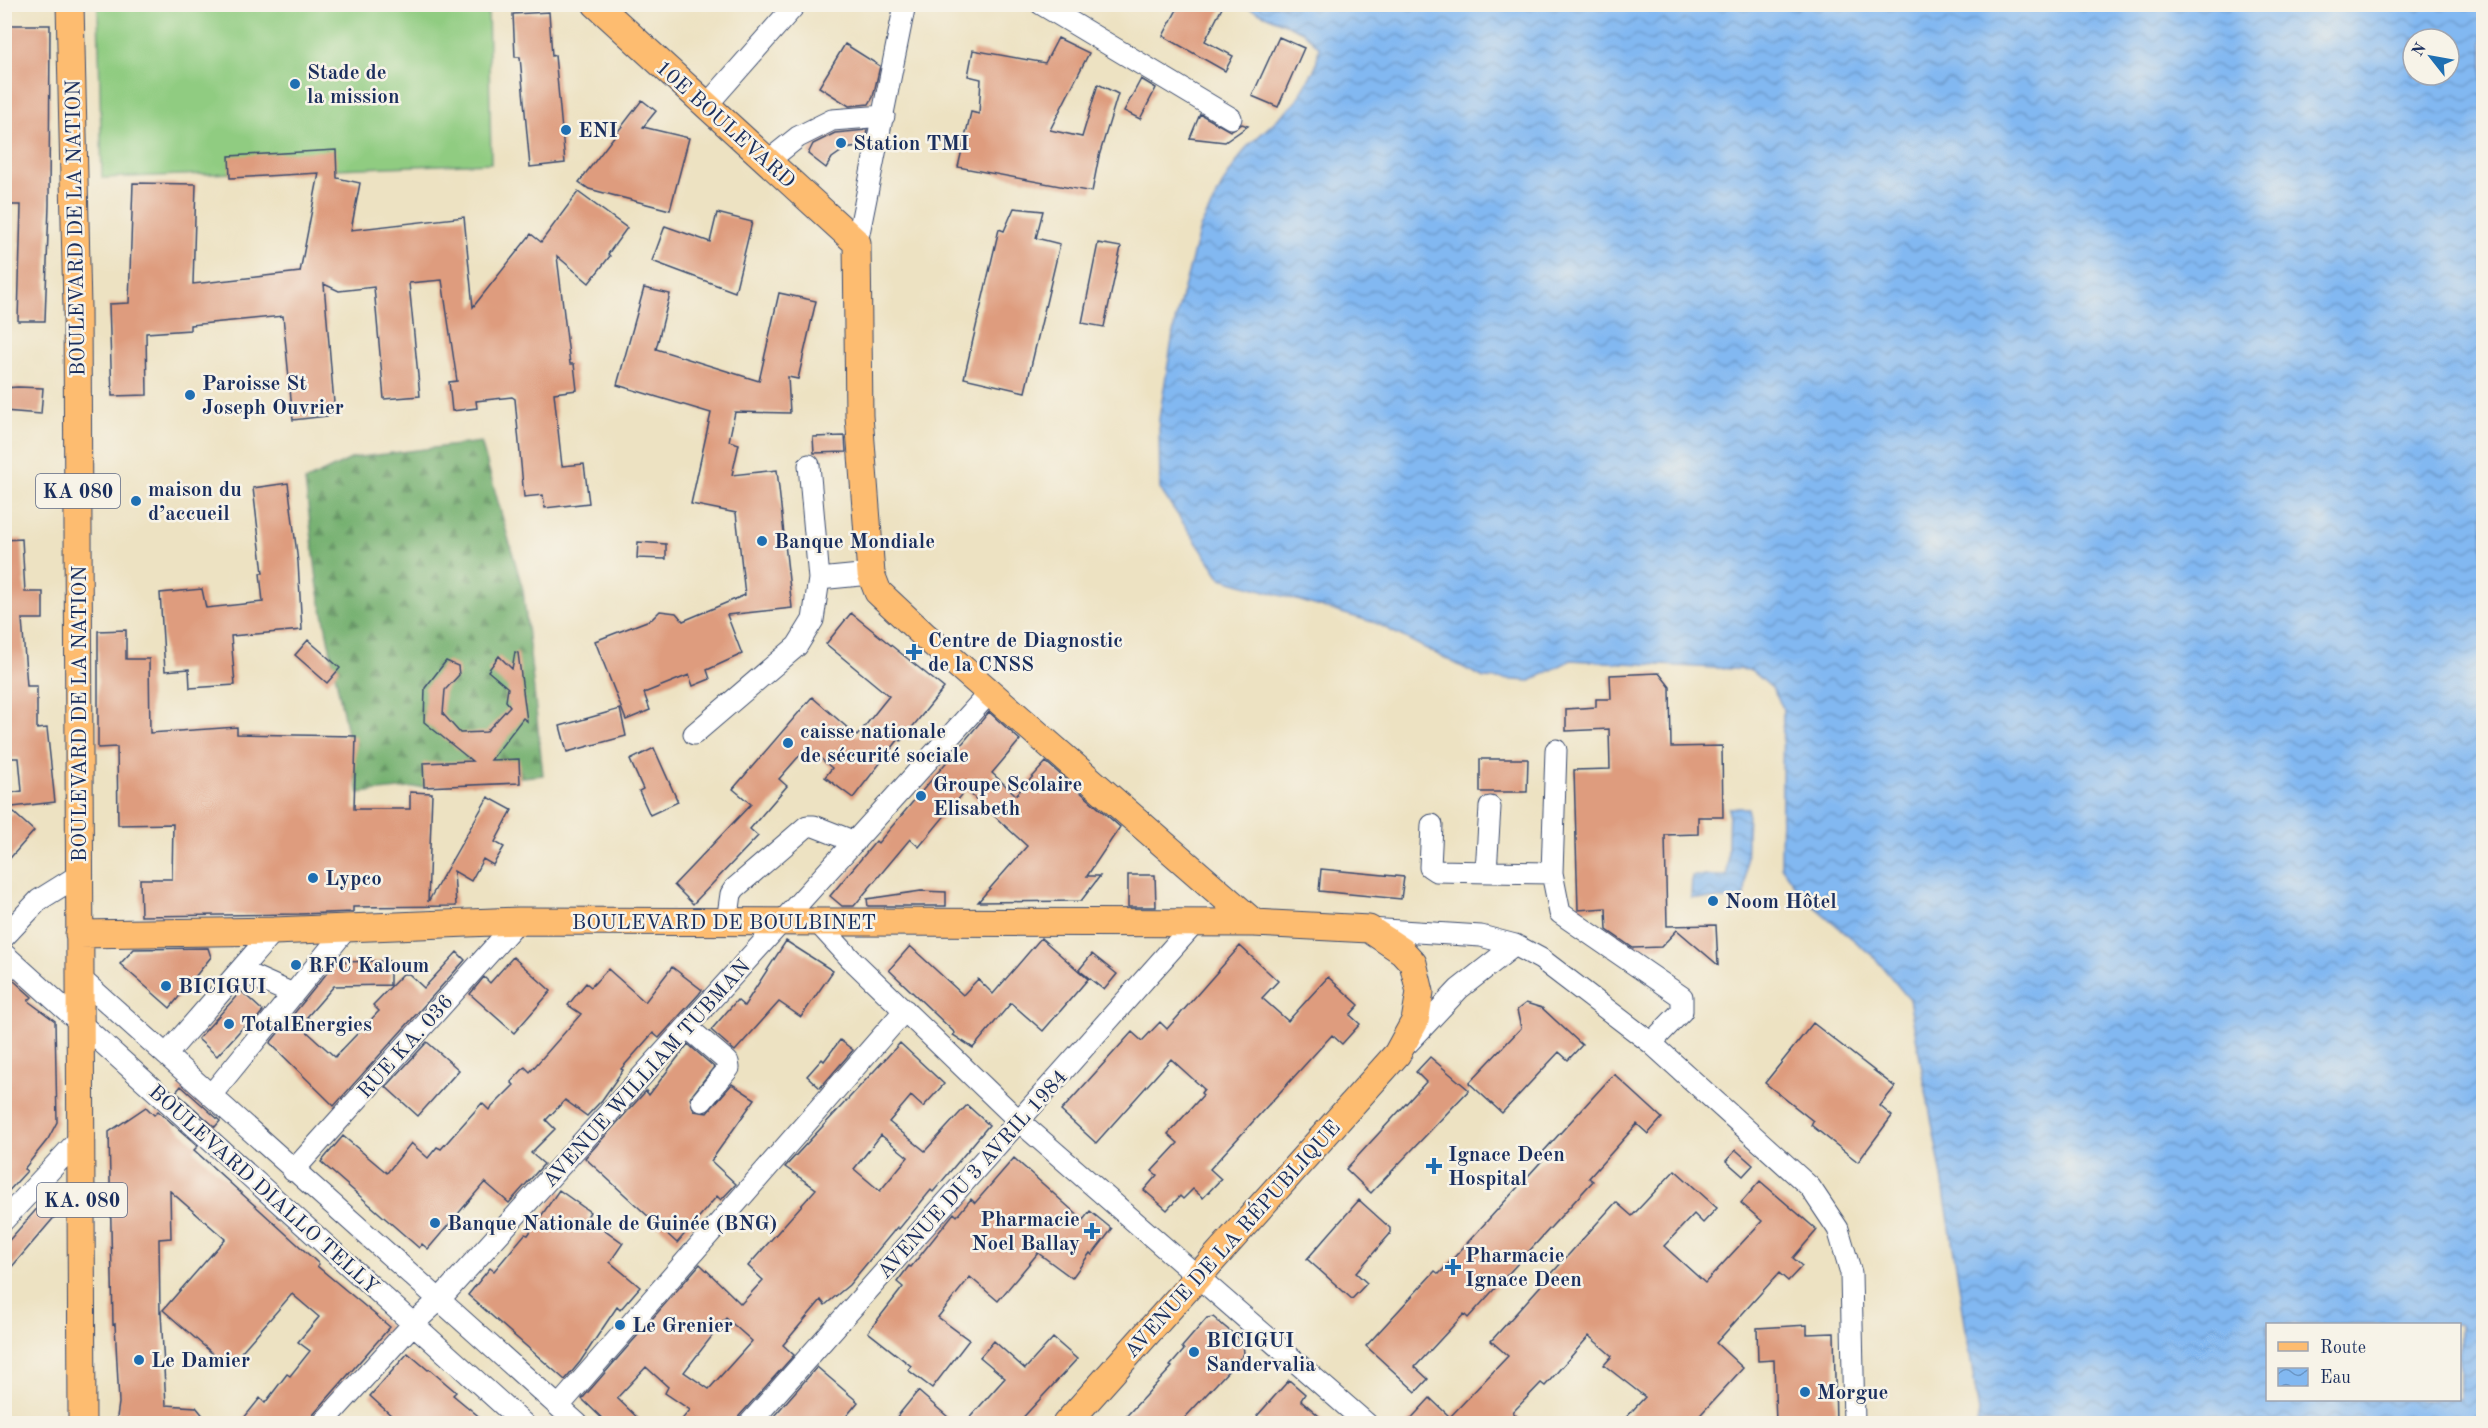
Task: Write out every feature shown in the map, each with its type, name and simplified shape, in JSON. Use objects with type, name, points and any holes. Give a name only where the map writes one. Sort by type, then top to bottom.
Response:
[{"type":"main road","name":"BOULEVARD DE LA NATION","points":[[70,4],[77,308],[82,1424]]},
{"type":"main road","name":"10E BOULEVARD","points":[[596,4],[857,243]]},
{"type":"main road","points":[[857,243],[859,416],[871,574],[878,592],[890,605],[1254,923]]},
{"type":"main road","name":"BOULEVARD DE BOULBINET","points":[[79,934],[274,931],[518,921],[1254,923],[1369,929]]},
{"type":"main road","name":"AVENUE DE LA RÉPUBLIQUE","points":[[1066,1424],[1397,1054],[1415,1021],[1419,978],[1413,963],[1402,951],[1369,929]]},
{"type":"street","points":[[706,106],[796,4]]},
{"type":"street","points":[[857,243],[905,4]]},
{"type":"street","points":[[1041,4],[1231,118]]},
{"type":"street","points":[[768,161],[798,137],[832,120],[884,116]]},
{"type":"street","points":[[694,734],[797,646],[813,620],[819,579],[809,465]]},
{"type":"street","points":[[819,579],[871,574]]},
{"type":"street","name":"AVENUE WILLIAM TUBMAN","points":[[322,1424],[413,1324],[440,1299],[990,692]]},
{"type":"street","points":[[1556,750],[1552,873],[1560,913],[1682,997],[1682,1011],[1651,1043]]},
{"type":"street","points":[[1486,872],[1490,807]]},
{"type":"street","points":[[1432,825],[1430,867],[1436,871],[1552,873]]},
{"type":"street","points":[[727,922],[731,894],[735,888],[807,826],[814,826],[855,842]]},
{"type":"street","points":[[4,937],[39,900],[79,875]]},
{"type":"street","name":"RUE KA. 036","points":[[293,1170],[518,921]]},
{"type":"street","points":[[818,923],[1019,1121],[1368,1424]]},
{"type":"street","name":"AVENUE DU 3 AVRIL 1984","points":[[749,1424],[1194,924]]},
{"type":"street","points":[[211,1095],[347,928]]},
{"type":"street","points":[[1369,929],[1481,936],[1515,945],[1540,959],[1651,1043],[1810,1187],[1838,1229],[1851,1273],[1854,1424]]},
{"type":"street","points":[[166,1055],[274,931]]},
{"type":"street","name":"AVENUE DE LA RÉPUBLIQUE","points":[[1397,1054],[1459,989],[1515,945]]},
{"type":"street","name":"BOULEVARD DIALLO TELLY","points":[[4,954],[80,1020],[524,1424]]},
{"type":"street","points":[[241,971],[293,994]]},
{"type":"street","name":"BOULEVARD DIALLO TELLY","points":[[79,977],[578,1424]]},
{"type":"street","points":[[559,1406],[905,1010]]},
{"type":"street","points":[[687,1027],[728,1062],[729,1068],[702,1101]]},
{"type":"street","points":[[4,1220],[82,1136]]},
{"type":"green space","name":"Stade de la mission","points":[[98,5],[488,5],[491,163],[102,178]]},
{"type":"green space","points":[[481,442],[523,590],[543,775],[359,793],[318,588],[305,481],[353,458]]},
{"type":"water","points":[[1242,5],[2483,5],[2483,1423],[1977,1423],[1979,1412],[1942,1177],[1909,999],[1875,958],[1802,896],[1781,866],[1783,708],[1772,688],[1751,670],[1571,660],[1530,681],[1484,678],[1376,623],[1221,578],[1160,489],[1159,419],[1175,322],[1200,228],[1224,182],[1246,148],[1296,102],[1316,66],[1319,47],[1303,32]]},
{"type":"water","points":[[1729,808],[1748,808],[1745,900],[1691,898],[1692,876],[1727,876]]},
{"type":"building","points":[[1180,4],[1224,4],[1205,41],[1233,56],[1225,71],[1163,36]]},
{"type":"building","points":[[549,12],[565,163],[530,167],[520,57],[515,57],[513,14]]},
{"type":"building","points":[[4,25],[50,25],[49,205],[45,321],[18,321],[21,205],[4,205]]},
{"type":"building","points":[[1279,37],[1304,48],[1278,107],[1252,96]]},
{"type":"building","points":[[1058,38],[1089,53],[1050,130],[1082,137],[1098,84],[1118,94],[1099,156],[1092,192],[958,167],[971,112],[979,114],[981,79],[968,76],[973,50],[1045,63]]},
{"type":"building","points":[[845,44],[880,66],[873,97],[869,104],[849,106],[819,87]]},
{"type":"building","points":[[1141,79],[1156,88],[1140,119],[1124,111]]},
{"type":"building","points":[[642,100],[656,111],[643,127],[689,138],[670,210],[589,189],[579,182]]},
{"type":"building","points":[[1200,114],[1230,131],[1242,124],[1248,126],[1225,142],[1190,138]]},
{"type":"building","name":"Station TMI","points":[[867,130],[864,146],[845,149],[832,158],[826,168],[808,154],[813,144],[835,133]]},
{"type":"building","points":[[336,150],[337,178],[360,183],[351,230],[464,217],[473,307],[531,234],[541,242],[578,192],[627,228],[608,254],[610,256],[589,283],[557,256],[570,364],[574,364],[577,390],[554,393],[562,466],[584,464],[589,503],[545,508],[543,495],[524,497],[515,399],[512,397],[476,401],[477,408],[452,411],[449,382],[457,381],[442,280],[409,283],[420,396],[384,399],[374,287],[339,291],[324,284],[335,415],[293,420],[283,316],[190,325],[190,330],[146,333],[147,395],[112,396],[109,304],[129,303],[133,183],[196,184],[193,284],[300,272],[319,173],[230,178],[229,156]]},
{"type":"building","points":[[1014,208],[1043,211],[1036,238],[1060,244],[1025,392],[964,378],[999,229],[1004,231]]},
{"type":"building","points":[[717,213],[752,222],[735,292],[652,261],[665,226],[710,242]]},
{"type":"building","points":[[1098,243],[1121,247],[1104,327],[1082,323]]},
{"type":"building","points":[[644,288],[670,294],[656,349],[759,381],[779,293],[816,301],[798,379],[788,377],[790,413],[735,412],[729,441],[739,444],[732,475],[777,470],[792,608],[727,615],[742,654],[707,670],[710,679],[693,686],[689,675],[644,693],[650,710],[626,720],[595,641],[652,619],[660,611],[676,613],[683,621],[745,595],[736,513],[691,504],[711,413],[617,385]]},
{"type":"building","points":[[4,388],[43,388],[41,414],[4,411]]},
{"type":"building","points":[[845,436],[846,452],[814,453],[813,437]]},
{"type":"building","points":[[288,483],[298,562],[302,630],[231,636],[235,685],[190,688],[189,669],[165,671],[160,593],[202,589],[206,608],[263,602],[260,573],[263,573],[253,488]]},
{"type":"building","points":[[22,539],[25,592],[43,592],[43,619],[22,619],[27,686],[37,686],[37,729],[47,728],[55,802],[4,808],[4,794],[22,791],[19,758],[4,758],[4,540]]},
{"type":"building","points":[[638,542],[666,544],[666,559],[637,558]]},
{"type":"building","points":[[851,613],[944,688],[901,741],[899,739],[853,798],[825,777],[832,768],[807,747],[779,779],[787,786],[750,829],[758,836],[693,904],[674,885],[751,804],[733,789],[812,697],[857,736],[889,696],[826,644]]},
{"type":"building","points":[[126,630],[126,659],[149,659],[150,733],[237,727],[237,734],[356,736],[354,809],[410,809],[410,792],[432,793],[428,902],[488,797],[512,810],[495,842],[504,847],[493,865],[483,859],[471,881],[454,871],[456,906],[353,907],[353,912],[299,914],[141,916],[140,879],[172,879],[173,824],[118,825],[117,747],[98,748],[98,631]]},
{"type":"building","points":[[308,640],[340,668],[327,683],[295,655]]},
{"type":"building","points":[[515,652],[518,653],[527,721],[523,718],[491,760],[519,759],[520,783],[424,787],[423,763],[472,761],[424,722],[425,688],[446,661],[458,666],[459,675],[445,690],[443,714],[460,733],[486,732],[510,706],[506,701],[508,688],[488,671],[499,656],[512,669]]},
{"type":"building","points":[[1659,673],[1670,687],[1671,747],[1722,746],[1723,817],[1698,817],[1698,834],[1665,835],[1667,926],[1716,925],[1718,965],[1677,930],[1661,947],[1633,948],[1607,930],[1606,908],[1578,910],[1574,770],[1610,769],[1609,729],[1566,731],[1566,709],[1596,707],[1596,699],[1611,699],[1610,675]]},
{"type":"building","points":[[620,709],[626,736],[567,752],[560,726]]},
{"type":"building","points":[[989,712],[1020,740],[992,773],[1016,795],[1046,762],[1120,827],[1087,876],[1100,876],[1081,901],[978,902],[1027,846],[966,790],[919,847],[910,839],[854,906],[842,906],[830,896]]},
{"type":"building","points":[[654,748],[678,802],[650,815],[639,791],[643,789],[630,760]]},
{"type":"building","points":[[1480,759],[1528,759],[1527,792],[1480,792]]},
{"type":"building","points":[[13,812],[34,831],[4,865],[4,822]]},
{"type":"building","points":[[1321,869],[1404,877],[1401,899],[1319,891]]},
{"type":"building","points":[[1128,875],[1155,875],[1156,907],[1128,907]]},
{"type":"building","points":[[921,891],[946,892],[946,906],[868,906],[867,899]]},
{"type":"building","points":[[1041,938],[1088,979],[1043,1031],[1011,1003],[973,1048],[953,1035],[955,1033],[889,970],[910,946],[963,995],[978,979],[993,994]]},
{"type":"building","points":[[786,941],[833,971],[801,1017],[779,1002],[735,1051],[711,1030],[737,1000],[744,1006]]},
{"type":"building","points":[[1240,946],[1278,981],[1262,998],[1288,1021],[1328,977],[1359,1005],[1350,1015],[1360,1024],[1342,1044],[1332,1035],[1210,1169],[1221,1179],[1203,1198],[1193,1189],[1183,1199],[1180,1196],[1167,1210],[1144,1190],[1157,1175],[1152,1171],[1178,1143],[1168,1134],[1203,1095],[1201,1093],[1204,1089],[1171,1059],[1096,1143],[1061,1111],[1132,1032],[1142,1041],[1160,1022],[1167,1029]]},
{"type":"building","name":"BICIGUI","points":[[208,948],[211,957],[170,1008],[120,964],[134,949]]},
{"type":"building","points":[[457,952],[465,960],[334,1106],[270,1043],[336,962],[390,961],[390,985],[334,986],[307,1017],[311,1020],[304,1029],[335,1057],[379,1011],[373,1005],[403,974],[409,974],[424,988]]},
{"type":"building","points":[[1092,954],[1117,974],[1104,990],[1079,970]]},
{"type":"building","points":[[513,957],[551,991],[514,1033],[470,994],[484,977],[490,983]]},
{"type":"building","points":[[672,967],[702,990],[699,994],[659,1038],[653,1033],[621,1069],[623,1070],[602,1100],[587,1116],[565,1100],[546,1120],[555,1129],[531,1153],[544,1164],[509,1203],[485,1182],[428,1249],[422,1244],[419,1248],[321,1162],[343,1136],[387,1173],[411,1143],[428,1158],[437,1147],[441,1149],[482,1103],[489,1110],[514,1085],[511,1082],[525,1067],[530,1072],[581,1014],[568,1005],[586,983],[591,987],[608,969],[645,1002]]},
{"type":"building","points":[[4,972],[32,997],[28,1001],[55,1021],[57,1122],[48,1139],[24,1169],[27,1171],[4,1196]]},
{"type":"building","name":"TotalEnergies","points":[[241,991],[263,1011],[251,1026],[247,1023],[217,1056],[198,1039]]},
{"type":"building","points":[[1526,1003],[1542,1008],[1582,1045],[1568,1060],[1559,1052],[1502,1113],[1469,1083],[1521,1028],[1517,1010]]},
{"type":"building","points":[[1813,1023],[1895,1087],[1880,1106],[1892,1116],[1858,1162],[1811,1125],[1813,1121],[1765,1083]]},
{"type":"building","points":[[840,1040],[853,1050],[820,1088],[807,1076],[822,1059],[824,1061]]},
{"type":"building","points":[[427,1042],[459,1070],[418,1116],[386,1087]]},
{"type":"building","points":[[900,1043],[944,1084],[923,1107],[911,1096],[889,1122],[925,1151],[967,1105],[989,1125],[933,1192],[931,1190],[899,1229],[897,1227],[849,1285],[825,1305],[821,1300],[783,1345],[794,1355],[739,1416],[737,1424],[678,1424],[690,1410],[665,1393],[668,1387],[646,1367],[617,1398],[644,1424],[608,1424],[582,1399],[700,1264],[741,1304],[763,1280],[748,1266],[816,1189],[785,1167]],"holes":[[[881,1135],[908,1157],[880,1191],[854,1169]],[[726,1318],[752,1341],[709,1389],[684,1372]]]},
{"type":"building","points":[[688,1044],[714,1067],[690,1098],[694,1111],[707,1113],[732,1084],[755,1099],[711,1161],[736,1184],[721,1200],[717,1196],[677,1243],[585,1158],[646,1091],[649,1095]]},
{"type":"building","points":[[1430,1057],[1469,1090],[1371,1193],[1346,1169],[1426,1082],[1416,1072]]},
{"type":"building","points":[[1614,1074],[1662,1118],[1648,1134],[1637,1124],[1589,1178],[1593,1181],[1468,1318],[1464,1314],[1415,1367],[1428,1379],[1416,1392],[1366,1346],[1435,1271],[1439,1274],[1547,1155],[1543,1152]]},
{"type":"building","points":[[181,1086],[220,1121],[215,1127],[176,1092]]},
{"type":"building","points":[[146,1107],[154,1115],[158,1111],[198,1146],[194,1150],[319,1264],[317,1266],[390,1327],[313,1415],[310,1424],[239,1424],[260,1398],[265,1403],[287,1374],[290,1376],[310,1351],[298,1342],[319,1317],[292,1294],[228,1367],[163,1310],[225,1239],[170,1191],[171,1238],[159,1239],[160,1314],[161,1312],[166,1405],[196,1407],[210,1424],[116,1424],[119,1403],[115,1324],[113,1325],[109,1132]]},
{"type":"building","points":[[1736,1150],[1753,1165],[1743,1176],[1726,1161]]},
{"type":"building","points":[[1014,1158],[1083,1220],[1090,1211],[1112,1229],[1092,1255],[1090,1253],[1072,1278],[1038,1253],[998,1301],[970,1277],[938,1317],[969,1340],[932,1388],[908,1370],[911,1366],[868,1332],[903,1287],[897,1282],[909,1266],[911,1267],[954,1213],[957,1216],[971,1199],[975,1203]]},
{"type":"building","points":[[1675,1170],[1717,1208],[1703,1223],[1694,1214],[1664,1246],[1705,1283],[1762,1221],[1741,1203],[1760,1181],[1817,1230],[1793,1258],[1802,1266],[1788,1281],[1779,1273],[1716,1343],[1743,1368],[1692,1424],[1620,1424],[1645,1397],[1604,1365],[1612,1356],[1589,1336],[1545,1386],[1541,1383],[1513,1412],[1524,1424],[1406,1424],[1430,1398],[1450,1417],[1508,1356],[1491,1341],[1616,1202],[1632,1216]]},
{"type":"building","points":[[559,1190],[590,1212],[587,1217],[623,1243],[610,1262],[640,1287],[620,1310],[617,1307],[565,1380],[468,1295],[490,1268],[494,1271],[525,1234],[528,1235]]},
{"type":"building","points":[[49,1195],[63,1207],[4,1276],[4,1246]]},
{"type":"building","points":[[1359,1200],[1390,1228],[1390,1234],[1356,1273],[1367,1283],[1352,1299],[1307,1259]]},
{"type":"building","points":[[1213,1317],[1243,1342],[1244,1354],[1179,1424],[1119,1424],[1172,1367],[1170,1366],[1184,1350],[1182,1347],[1207,1318]]},
{"type":"building","name":"Morgue","points":[[1807,1325],[1807,1334],[1834,1333],[1836,1423],[1776,1424],[1774,1360],[1758,1361],[1757,1328]]},
{"type":"building","points":[[1053,1338],[1077,1359],[1017,1424],[964,1424],[1005,1378],[980,1357],[994,1341],[1025,1369]]},
{"type":"building","points":[[408,1353],[456,1392],[453,1395],[488,1424],[387,1424],[393,1417],[370,1396]]},
{"type":"building","points":[[817,1367],[858,1402],[840,1424],[767,1424]]},
{"type":"building","points":[[1289,1380],[1305,1394],[1301,1400],[1328,1424],[1265,1424],[1257,1416]]},
{"type":"building","points":[[918,1391],[956,1424],[891,1424]]},
{"type":"place","name":"Stade de la mission","points":[[295,84]]},
{"type":"place","name":"ENI","points":[[566,130]]},
{"type":"place","name":"Station TMI","points":[[841,143]]},
{"type":"place","name":"Paroisse St Joseph Ouvrier","points":[[190,395]]},
{"type":"place","name":"maison du d’accueil","points":[[136,501]]},
{"type":"place","name":"Banque Mondiale","points":[[762,541]]},
{"type":"place","name":"Centre de Diagnostic de la CNSS","points":[[914,652]]},
{"type":"place","name":"caisse nationale de sécurité sociale","points":[[788,743]]},
{"type":"place","name":"Groupe Scolaire Elisabeth","points":[[921,796]]},
{"type":"place","name":"Lypco","points":[[313,878]]},
{"type":"place","name":"Noom Hôtel","points":[[1713,901]]},
{"type":"place","name":"RFC Kaloum","points":[[296,965]]},
{"type":"place","name":"BICIGUI","points":[[166,986]]},
{"type":"place","name":"TotalEnergies","points":[[229,1024]]},
{"type":"place","name":"Ignace Deen Hospital","points":[[1434,1166]]},
{"type":"place","name":"Banque Nationale de Guinée (BNG)","points":[[435,1223]]},
{"type":"place","name":"Pharmacie Noel Ballay","points":[[1092,1231]]},
{"type":"place","name":"Pharmacie Ignace Deen","points":[[1453,1267]]},
{"type":"place","name":"Le Grenier","points":[[620,1325]]},
{"type":"place","name":"BICIGUI Sandervalia","points":[[1194,1352]]},
{"type":"place","name":"Le Damier","points":[[139,1360]]},
{"type":"place","name":"Morgue","points":[[1805,1392]]}]
